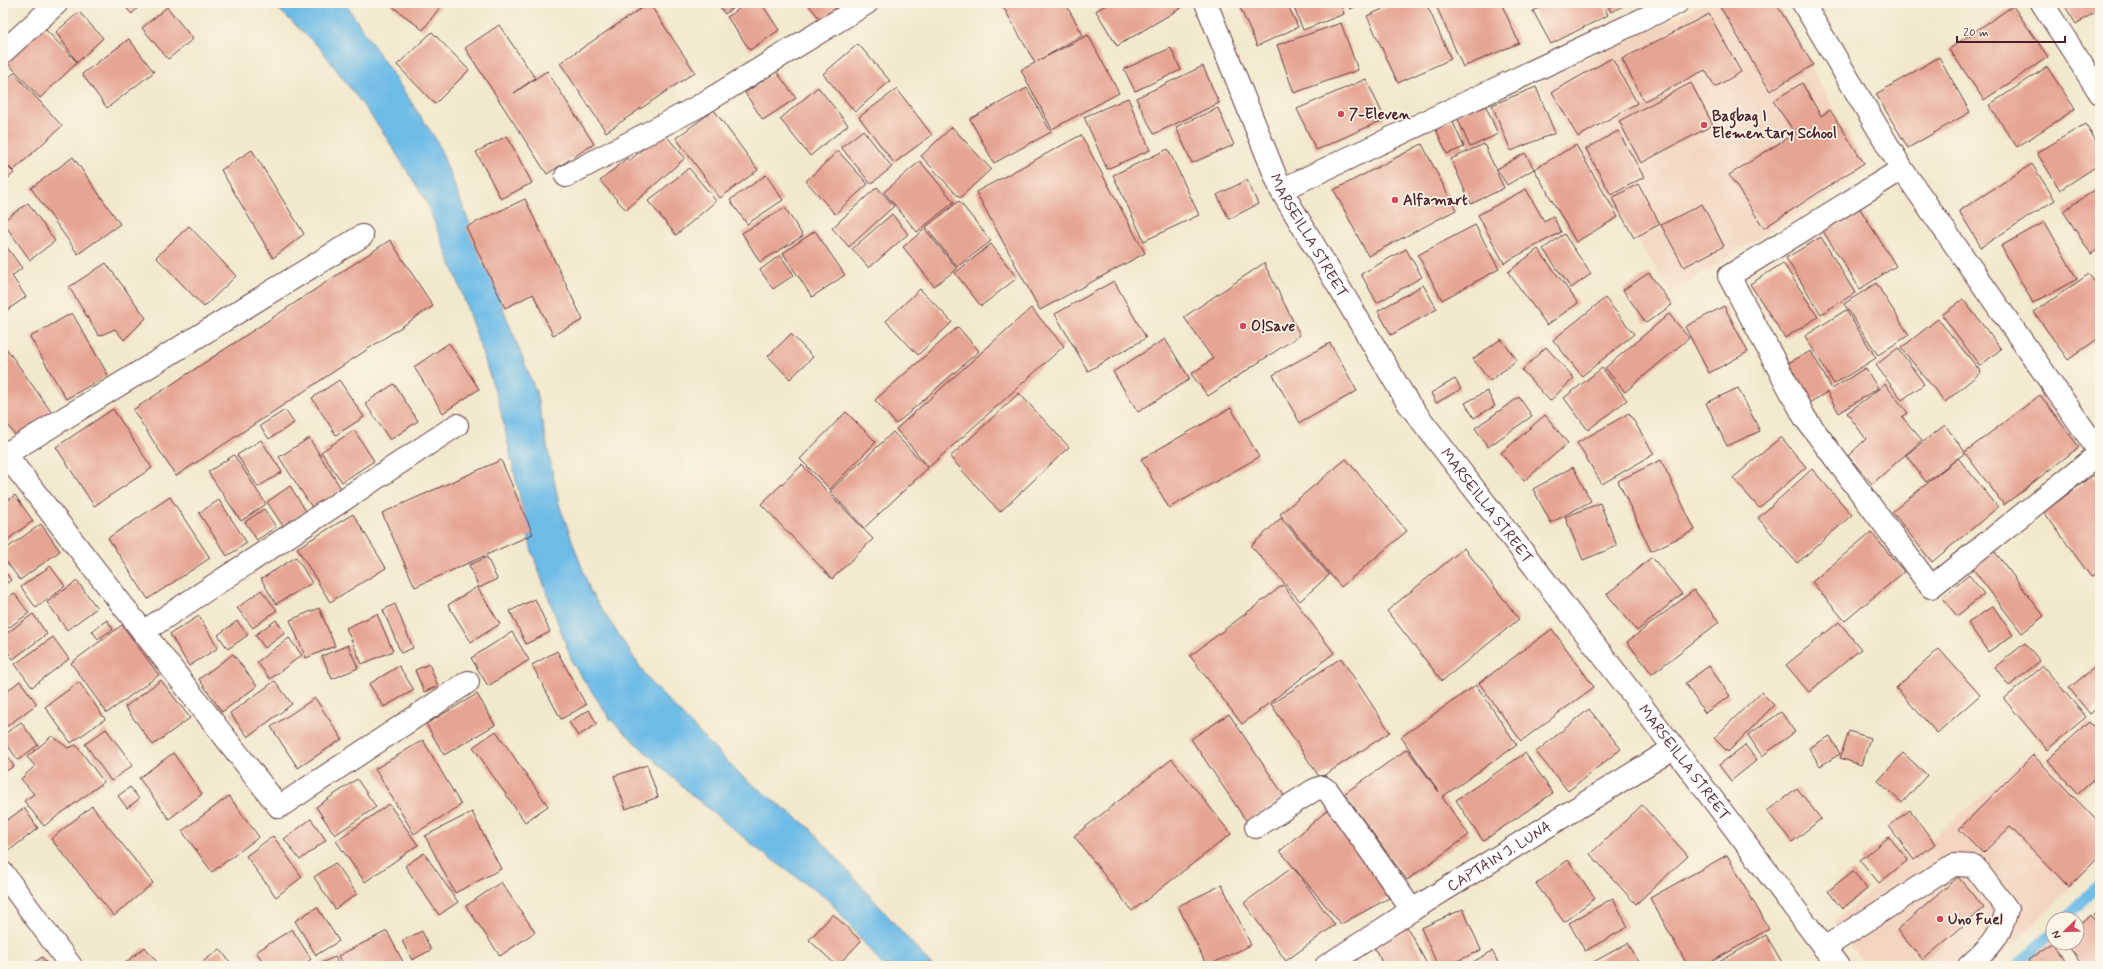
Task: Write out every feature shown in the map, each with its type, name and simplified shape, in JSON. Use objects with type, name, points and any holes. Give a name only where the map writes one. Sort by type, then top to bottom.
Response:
[{"type":"street","points":[[3,52],[57,3]]},
{"type":"street","points":[[566,176],[699,106],[867,3]]},
{"type":"street","name":"MARSEILLA STREET","points":[[1206,3],[1281,190],[1408,403],[1674,748],[1838,966]]},
{"type":"street","points":[[1281,190],[1677,3]]},
{"type":"street","points":[[1803,3],[1902,169],[2100,453],[1931,587],[1805,418],[1729,276],[1902,169]]},
{"type":"street","points":[[2042,3],[2100,93]]},
{"type":"street","points":[[362,236],[4,453],[279,807],[468,682]]},
{"type":"street","points":[[143,632],[457,425]]},
{"type":"street","name":"CAPTAIN J. LUNA","points":[[1326,966],[1412,910],[1674,748]]},
{"type":"street","points":[[1256,827],[1314,790],[1322,787],[1328,791],[1412,910]]},
{"type":"street","points":[[1824,948],[1953,865],[1974,866],[2007,909],[2002,929],[1989,948],[1969,966]]},
{"type":"street","points":[[3,873],[71,966]]},
{"type":"shaded area","name":"Bagbag I Elementary School","points":[[1705,3],[1775,3],[1868,169],[1671,293],[1538,82]]},
{"type":"shaded area","points":[[2035,751],[2100,818],[2100,859],[2047,911],[2045,911],[2045,913],[1991,966],[1865,966],[1834,922]]},
{"type":"water","points":[[272,3],[345,3],[437,141],[536,392],[559,504],[591,593],[650,682],[739,774],[810,828],[932,966],[883,966],[830,901],[759,850],[693,796],[611,720],[573,664],[532,552],[499,403],[458,281],[426,201],[381,129],[320,48]]},
{"type":"building","points":[[121,3],[142,3],[132,14]]},
{"type":"building","points":[[388,3],[443,3],[423,30]]},
{"type":"building","points":[[649,3],[695,72],[606,132],[560,63]]},
{"type":"building","points":[[717,3],[740,3],[725,14]]},
{"type":"building","points":[[748,3],[761,3],[779,30],[750,50],[727,17]]},
{"type":"building","points":[[807,3],[849,3],[824,24]]},
{"type":"building","points":[[1001,3],[1065,3],[1083,35],[1038,61],[1088,35],[1119,93],[1052,129],[1021,70],[1035,63]]},
{"type":"building","points":[[1109,3],[1178,3],[1181,8],[1117,46],[1096,11]]},
{"type":"building","points":[[1238,3],[1287,3],[1298,27],[1257,46]]},
{"type":"building","points":[[1292,3],[1340,3],[1344,14],[1303,30]]},
{"type":"building","points":[[1348,3],[1365,3],[1350,9]]},
{"type":"building","points":[[1396,3],[1426,3],[1451,59],[1398,83],[1367,16]]},
{"type":"building","points":[[1435,3],[1501,3],[1519,43],[1463,67]]},
{"type":"building","points":[[1548,3],[1602,3],[1608,15],[1551,44],[1533,11]]},
{"type":"building","points":[[1607,3],[1629,3],[1611,12]]},
{"type":"building","points":[[1721,3],[1776,3],[1813,65],[1770,91],[1719,5]]},
{"type":"building","points":[[2063,3],[2100,3],[2100,9],[2076,24]]},
{"type":"building","points":[[2013,6],[2048,57],[1984,100],[1949,49]]},
{"type":"building","points":[[167,7],[193,39],[168,59],[142,28]]},
{"type":"building","points":[[79,12],[103,38],[40,98],[6,61],[42,26],[77,62],[56,32]]},
{"type":"building","points":[[1709,14],[1741,72],[1715,87],[1705,70],[1644,101],[1622,59]]},
{"type":"building","points":[[1341,23],[1358,70],[1294,93],[1277,45]]},
{"type":"building","points":[[499,25],[535,78],[514,93],[547,71],[594,144],[547,174],[465,48]]},
{"type":"building","points":[[432,32],[469,70],[435,104],[397,65]]},
{"type":"building","points":[[129,39],[154,72],[107,108],[82,74]]},
{"type":"building","points":[[858,44],[890,81],[855,112],[823,74]]},
{"type":"building","points":[[1171,48],[1181,70],[1135,91],[1124,69]]},
{"type":"building","points":[[1939,57],[1970,112],[1908,148],[1876,94]]},
{"type":"building","points":[[1612,58],[1637,103],[1578,137],[1552,92]]},
{"type":"building","points":[[1203,66],[1219,103],[1154,134],[1136,98]]},
{"type":"building","points":[[2047,67],[2075,109],[2017,147],[1989,105]]},
{"type":"building","points":[[776,71],[796,98],[763,120],[745,93]]},
{"type":"building","points":[[14,73],[62,126],[13,171],[3,160],[3,83]]},
{"type":"building","name":"7-Eleven","points":[[1366,79],[1385,119],[1316,150],[1297,109]]},
{"type":"building","points":[[1691,83],[1713,125],[1641,163],[1619,121]]},
{"type":"building","points":[[1802,83],[1821,116],[1830,110],[1864,163],[1764,228],[1729,175],[1795,133],[1773,101]]},
{"type":"building","points":[[818,87],[848,125],[810,156],[780,119]]},
{"type":"building","points":[[1536,87],[1555,133],[1511,151],[1492,105]]},
{"type":"building","points":[[1027,88],[1051,132],[994,163],[970,119]]},
{"type":"building","points":[[897,89],[932,135],[894,163],[859,117]]},
{"type":"building","points":[[1128,98],[1150,150],[1107,169],[1084,117]]},
{"type":"building","points":[[1484,102],[1498,134],[1470,147],[1456,115]]},
{"type":"building","points":[[1218,108],[1234,145],[1192,163],[1176,127]]},
{"type":"building","points":[[714,110],[758,170],[720,198],[676,138]]},
{"type":"building","points":[[1452,120],[1464,147],[1447,154],[1435,127]]},
{"type":"building","points":[[2085,124],[2100,147],[2100,164],[2060,190],[2037,153]]},
{"type":"building","points":[[952,127],[991,169],[960,198],[921,156]]},
{"type":"building","points":[[863,130],[892,167],[871,184],[841,147]]},
{"type":"building","points":[[1618,131],[1644,177],[1611,195],[1586,149]]},
{"type":"building","points":[[663,132],[685,158],[626,210],[600,181],[627,158],[629,161]]},
{"type":"building","points":[[1081,135],[1145,253],[1040,310],[976,192]]},
{"type":"building","points":[[507,136],[532,183],[501,199],[476,152]]},
{"type":"building","name":"Alfamart","points":[[1422,144],[1456,210],[1368,256],[1334,190]]},
{"type":"building","points":[[1484,144],[1504,188],[1471,204],[1451,159]]},
{"type":"building","points":[[1576,145],[1618,217],[1576,242],[1534,169]]},
{"type":"building","points":[[1168,149],[1199,215],[1144,241],[1113,175]]},
{"type":"building","points":[[252,150],[304,234],[273,258],[221,170]]},
{"type":"building","points":[[838,151],[868,184],[835,214],[806,181]]},
{"type":"building","points":[[1525,153],[1534,169],[1507,185],[1497,169]]},
{"type":"building","points":[[73,157],[120,224],[78,254],[31,188]]},
{"type":"building","points":[[920,161],[954,202],[917,232],[884,192]]},
{"type":"building","points":[[3,162],[14,173],[3,183]]},
{"type":"building","points":[[2032,164],[2055,200],[1981,247],[1959,211]]},
{"type":"building","points":[[689,168],[716,201],[676,235],[648,201]]},
{"type":"building","points":[[766,175],[783,200],[747,224],[730,200]]},
{"type":"building","points":[[1247,180],[1258,204],[1229,219],[1217,195]]},
{"type":"building","points":[[1638,184],[1660,224],[1634,238],[1612,198]]},
{"type":"building","points":[[877,187],[894,206],[849,247],[832,228]]},
{"type":"building","points":[[2100,187],[2100,248],[2091,254],[2063,211]]},
{"type":"building","points":[[1526,189],[1544,221],[1553,216],[1561,232],[1504,263],[1478,215]]},
{"type":"building","points":[[525,199],[583,320],[553,335],[533,294],[505,308],[466,227]]},
{"type":"building","points":[[959,201],[991,241],[957,267],[926,227]]},
{"type":"building","points":[[28,203],[55,241],[30,260],[3,222]]},
{"type":"building","points":[[1702,204],[1724,246],[1684,267],[1661,225]]},
{"type":"building","points":[[1857,204],[1896,266],[1860,289],[1821,228]]},
{"type":"building","points":[[785,208],[803,236],[760,262],[742,233]]},
{"type":"building","points":[[892,214],[908,234],[869,268],[852,249]]},
{"type":"building","points":[[2045,222],[2077,279],[2033,303],[2001,246]]},
{"type":"building","points":[[1475,225],[1499,269],[1442,300],[1418,255]]},
{"type":"building","points":[[189,226],[236,276],[204,307],[156,257]]},
{"type":"building","points":[[925,229],[957,269],[934,286],[903,247]]},
{"type":"building","points":[[815,231],[845,275],[812,297],[783,253]]},
{"type":"building","points":[[1564,234],[1591,274],[1571,288],[1543,249]]},
{"type":"building","points":[[1821,237],[1855,293],[1821,314],[1786,258]]},
{"type":"building","points":[[390,240],[433,306],[176,476],[133,410]]},
{"type":"building","points":[[3,242],[22,268],[12,276],[26,297],[3,313]]},
{"type":"building","points":[[991,244],[1017,278],[981,306],[955,273]]},
{"type":"building","points":[[1406,249],[1422,277],[1377,303],[1361,274]]},
{"type":"building","points":[[1538,249],[1578,303],[1547,325],[1508,272]]},
{"type":"building","points":[[780,255],[794,275],[773,289],[760,270]]},
{"type":"building","points":[[2100,261],[2100,269],[2096,263]]},
{"type":"building","points":[[106,263],[146,318],[124,340],[115,329],[99,336],[69,287]]},
{"type":"building","name":"O!Save","points":[[1264,263],[1300,335],[1208,396],[1191,374],[1213,359],[1184,317]]},
{"type":"building","points":[[1783,263],[1818,317],[1785,338],[1750,284]]},
{"type":"building","points":[[1649,273],[1672,305],[1646,323],[1623,290]]},
{"type":"building","points":[[2089,274],[2100,290],[2100,337],[2068,360],[2034,312]]},
{"type":"building","points":[[1114,281],[1146,338],[1088,371],[1055,314]]},
{"type":"building","points":[[1876,283],[1909,335],[1878,355],[1844,304]]},
{"type":"building","points":[[1423,285],[1437,309],[1391,335],[1378,311]]},
{"type":"building","points":[[920,289],[952,322],[918,355],[886,321]]},
{"type":"building","points":[[1605,298],[1634,334],[1582,376],[1553,340]]},
{"type":"building","points":[[1963,299],[2001,349],[1980,366],[1942,315]]},
{"type":"building","points":[[1724,306],[1748,352],[1709,373],[1685,327]]},
{"type":"building","points":[[1031,308],[1064,346],[929,467],[896,429]]},
{"type":"building","points":[[1846,310],[1876,358],[1834,384],[1805,336]]},
{"type":"building","points":[[72,313],[108,375],[66,399],[30,337]]},
{"type":"building","points":[[1669,314],[1689,338],[1625,392],[1605,368]]},
{"type":"building","points":[[1938,319],[1981,372],[1945,402],[1901,348]]},
{"type":"building","points":[[958,327],[979,351],[896,424],[875,400]]},
{"type":"building","points":[[791,334],[813,357],[790,379],[768,356]]},
{"type":"building","points":[[1165,339],[1190,379],[1138,412],[1113,372]]},
{"type":"building","points":[[1501,339],[1517,360],[1490,381],[1473,359]]},
{"type":"building","points":[[449,343],[479,389],[443,413],[414,367]]},
{"type":"building","points":[[1330,343],[1357,391],[1300,423],[1273,375]]},
{"type":"building","points":[[1546,347],[1574,378],[1550,401],[1522,370]]},
{"type":"building","points":[[6,348],[52,413],[17,438],[3,418],[3,350]]},
{"type":"building","points":[[1898,348],[1924,384],[1902,400],[1876,365]]},
{"type":"building","points":[[1811,351],[1832,389],[1865,368],[1878,388],[1839,413],[1827,392],[1809,403],[1788,363]]},
{"type":"building","points":[[1602,368],[1627,400],[1588,430],[1564,398]]},
{"type":"building","points":[[1455,379],[1461,389],[1436,403],[1431,393]]},
{"type":"building","points":[[339,380],[364,417],[336,435],[312,398]]},
{"type":"building","points":[[394,384],[418,421],[390,440],[365,403]]},
{"type":"building","points":[[1885,384],[1908,413],[1902,417],[1922,440],[1872,484],[1848,456],[1866,439],[1847,413]]},
{"type":"building","points":[[1738,388],[1760,431],[1727,446],[1706,403]]},
{"type":"building","points":[[1487,391],[1495,406],[1474,418],[1465,403]]},
{"type":"building","points":[[1019,393],[1069,447],[1000,512],[950,457]]},
{"type":"building","points":[[2040,395],[2079,447],[2004,505],[1965,453],[1926,482],[1906,455],[1945,425],[1965,452]]},
{"type":"building","points":[[1519,397],[1532,416],[1488,447],[1475,428]]},
{"type":"building","points":[[1231,408],[1259,457],[1169,508],[1141,459]]},
{"type":"building","points":[[113,409],[152,468],[94,506],[56,447]]},
{"type":"building","points":[[285,410],[294,423],[269,439],[260,426]]},
{"type":"building","points":[[846,412],[876,442],[830,489],[800,459]]},
{"type":"building","points":[[1629,413],[1654,454],[1602,484],[1577,443]]},
{"type":"building","points":[[1545,415],[1568,443],[1524,481],[1501,453]]},
{"type":"building","points":[[354,430],[374,461],[342,482],[321,452]]},
{"type":"building","points":[[893,432],[928,468],[864,528],[830,491]]},
{"type":"building","points":[[1781,437],[1806,467],[1759,508],[1733,478]]},
{"type":"building","points":[[309,438],[342,490],[313,509],[279,457]]},
{"type":"building","points":[[261,440],[282,472],[258,487],[237,455]]},
{"type":"building","points":[[234,455],[266,504],[241,521],[208,472]]},
{"type":"building","points":[[1958,458],[1998,507],[1932,562],[1892,512]]},
{"type":"building","points":[[1346,459],[1407,531],[1341,587],[1280,514]]},
{"type":"building","points":[[501,460],[533,534],[415,587],[382,513]]},
{"type":"building","points":[[1661,460],[1695,530],[1651,551],[1618,481]]},
{"type":"building","points":[[802,465],[873,539],[832,579],[761,504]]},
{"type":"building","points":[[1573,467],[1591,501],[1551,523],[1533,489]]},
{"type":"building","points":[[1812,469],[1852,515],[1797,563],[1758,518]]},
{"type":"building","points":[[2093,475],[2100,484],[2100,570],[2091,577],[2044,512]]},
{"type":"building","points":[[290,486],[306,511],[283,526],[267,502]]},
{"type":"building","points":[[15,495],[33,521],[3,543],[3,504]]},
{"type":"building","points":[[170,497],[210,558],[148,599],[108,538]]},
{"type":"building","points":[[219,500],[247,543],[227,556],[199,513]]},
{"type":"building","points":[[1600,503],[1617,546],[1583,560],[1565,517]]},
{"type":"building","points":[[264,509],[276,527],[257,540],[245,522]]},
{"type":"building","points":[[353,514],[386,568],[330,602],[297,548]]},
{"type":"building","points":[[1281,518],[1329,575],[1300,601],[1251,546]]},
{"type":"building","points":[[41,524],[60,551],[20,580],[3,557],[3,551]]},
{"type":"building","points":[[1871,532],[1904,572],[1845,621],[1812,582]]},
{"type":"building","points":[[1464,548],[1519,619],[1442,681],[1387,611]]},
{"type":"building","points":[[1992,548],[2044,616],[2022,633],[1970,565]]},
{"type":"building","points":[[296,557],[312,583],[276,604],[261,579]]},
{"type":"building","points":[[487,557],[497,579],[479,588],[469,565]]},
{"type":"building","points":[[1652,557],[1682,594],[1637,631],[1607,594]]},
{"type":"building","points":[[50,566],[65,586],[36,608],[21,587]]},
{"type":"building","points":[[3,569],[11,580],[3,586]]},
{"type":"building","points":[[1969,575],[1984,594],[1957,616],[1942,598]]},
{"type":"building","points":[[77,581],[97,608],[67,630],[47,602]]},
{"type":"building","points":[[1283,585],[1334,653],[1242,724],[1190,656]]},
{"type":"building","points":[[477,587],[500,624],[471,642],[448,605]]},
{"type":"building","points":[[261,590],[277,610],[253,628],[237,608]]},
{"type":"building","points":[[1694,590],[1719,622],[1652,674],[1627,642]]},
{"type":"building","points":[[14,593],[29,613],[4,631],[3,602]]},
{"type":"building","points":[[535,599],[550,632],[526,644],[510,611]]},
{"type":"building","points":[[395,604],[413,648],[401,653],[383,610]]},
{"type":"building","points":[[1993,606],[2013,635],[1988,652],[1968,623]]},
{"type":"building","points":[[319,608],[335,646],[306,658],[290,620]]},
{"type":"building","points":[[33,614],[47,634],[13,659],[3,645],[3,636]]},
{"type":"building","points":[[377,614],[393,651],[362,664],[346,628]]},
{"type":"building","points":[[199,616],[218,648],[189,666],[170,634]]},
{"type":"building","points":[[107,620],[113,629],[98,639],[92,631]]},
{"type":"building","points":[[276,620],[285,633],[265,648],[255,635]]},
{"type":"building","points":[[237,621],[248,635],[228,649],[218,635]]},
{"type":"building","points":[[1839,622],[1861,649],[1809,692],[1786,665]]},
{"type":"building","points":[[122,625],[159,675],[107,713],[71,663]]},
{"type":"building","points":[[1552,629],[1594,687],[1521,741],[1479,683]]},
{"type":"building","points":[[512,632],[529,660],[488,686],[471,658]]},
{"type":"building","points":[[53,637],[69,659],[32,687],[15,664]]},
{"type":"building","points":[[289,638],[302,655],[270,679],[257,662]]},
{"type":"building","points":[[2025,643],[2040,661],[2009,686],[1995,667]]},
{"type":"building","points":[[348,645],[358,668],[332,679],[322,656]]},
{"type":"building","points":[[1939,649],[1980,695],[1937,733],[1896,688]]},
{"type":"building","points":[[557,651],[586,705],[561,719],[532,665]]},
{"type":"building","points":[[233,654],[257,686],[222,712],[199,679]]},
{"type":"building","points":[[1341,658],[1390,732],[1320,778],[1271,704]]},
{"type":"building","points":[[2100,663],[2100,706],[2090,714],[2069,688]]},
{"type":"building","points":[[429,664],[438,686],[424,692],[415,670]]},
{"type":"building","points":[[399,666],[414,690],[384,707],[369,684]]},
{"type":"building","points":[[1709,666],[1730,696],[1705,713],[1685,683]]},
{"type":"building","points":[[2043,666],[2086,717],[2047,750],[2004,699]]},
{"type":"building","points":[[161,680],[190,718],[153,745],[125,707]]},
{"type":"building","points":[[20,681],[37,704],[3,729],[3,694]]},
{"type":"building","points":[[275,681],[292,704],[248,737],[230,713]]},
{"type":"building","points":[[79,682],[105,719],[71,743],[45,707]]},
{"type":"building","points":[[1476,685],[1517,745],[1442,797],[1469,835],[1407,880],[1344,794],[1407,749],[1439,792],[1401,737]]},
{"type":"building","points":[[1761,692],[1774,705],[1728,752],[1714,738]]},
{"type":"building","points":[[477,694],[495,725],[444,755],[426,724]]},
{"type":"building","points":[[315,698],[342,739],[298,768],[271,727]]},
{"type":"building","points":[[1589,709],[1621,749],[1568,791],[1536,752]]},
{"type":"building","points":[[589,710],[597,724],[578,736],[569,722]]},
{"type":"building","points":[[1781,712],[1795,732],[1762,756],[1748,735]]},
{"type":"building","points":[[1229,714],[1285,797],[1247,822],[1191,739]]},
{"type":"building","points":[[21,722],[38,745],[18,760],[3,739],[3,735]]},
{"type":"building","points":[[2089,722],[2100,734],[2100,774],[2078,794],[2047,760]]},
{"type":"building","points":[[106,729],[133,765],[111,781],[85,744]]},
{"type":"building","points":[[496,731],[548,806],[525,822],[473,747]]},
{"type":"building","points":[[1849,731],[1870,738],[1861,765],[1840,758]]},
{"type":"building","points":[[52,736],[68,748],[76,745],[104,782],[44,826],[24,801],[34,794],[21,779],[35,766],[27,757]]},
{"type":"building","points":[[1830,736],[1840,754],[1820,766],[1809,748]]},
{"type":"building","points":[[423,740],[461,805],[414,834],[375,769]]},
{"type":"building","points":[[1745,745],[1757,760],[1731,781],[1719,765]]},
{"type":"building","points":[[3,751],[14,766],[3,773]]},
{"type":"building","points":[[173,753],[202,794],[169,819],[139,778]]},
{"type":"building","points":[[1525,753],[1553,793],[1483,841],[1456,800]]},
{"type":"building","points":[[1903,753],[1927,775],[1902,803],[1878,781]]},
{"type":"building","points":[[2033,755],[2100,824],[2100,856],[2069,887],[2010,827],[1983,853],[1959,829]]},
{"type":"building","points":[[1172,759],[1231,834],[1132,911],[1074,836]]},
{"type":"building","points":[[647,765],[658,797],[626,809],[614,776]]},
{"type":"building","points":[[357,779],[376,807],[335,835],[316,807]]},
{"type":"building","points":[[130,787],[139,799],[127,808],[118,796]]},
{"type":"building","points":[[1797,788],[1821,819],[1792,842],[1767,811]]},
{"type":"building","points":[[229,796],[259,837],[212,872],[182,831]]},
{"type":"building","points":[[389,804],[418,845],[365,882],[336,841]]},
{"type":"building","points":[[1642,805],[1688,856],[1636,904],[1590,854]]},
{"type":"building","points":[[92,806],[153,883],[114,916],[51,839]]},
{"type":"building","points":[[24,808],[38,828],[10,850],[3,840],[3,823]]},
{"type":"building","points":[[1330,808],[1389,898],[1341,924],[1280,851]]},
{"type":"building","points":[[1910,810],[1935,844],[1914,860],[1889,826]]},
{"type":"building","points":[[472,812],[501,869],[455,893],[425,836]]},
{"type":"building","points":[[311,819],[326,840],[300,860],[284,839]]},
{"type":"building","points":[[273,836],[302,877],[276,897],[246,856]]},
{"type":"building","points":[[1889,837],[1908,860],[1879,883],[1860,860]]},
{"type":"building","points":[[424,853],[458,902],[439,915],[405,866]]},
{"type":"building","points":[[1727,855],[1769,929],[1704,966],[1688,966],[1650,898]]},
{"type":"building","points":[[1568,860],[1595,898],[1564,922],[1536,884]]},
{"type":"building","points":[[335,863],[357,894],[335,909],[314,877]]},
{"type":"building","points":[[1293,867],[1335,925],[1286,961],[1244,903]]},
{"type":"building","points":[[1853,871],[1867,889],[1842,909],[1828,891]]},
{"type":"building","name":"Uno Fuel","points":[[1958,877],[1984,908],[1923,960],[1897,930]]},
{"type":"building","points":[[501,882],[535,932],[500,956],[466,906]]},
{"type":"building","points":[[1222,885],[1251,945],[1207,966],[1178,906]]},
{"type":"building","points":[[1613,898],[1628,927],[1585,951],[1569,923]]},
{"type":"building","points":[[317,907],[339,941],[316,955],[295,921]]},
{"type":"building","points":[[1463,909],[1481,950],[1446,966],[1438,966],[1421,928]]},
{"type":"building","points":[[2100,910],[2100,923],[2094,914]]},
{"type":"building","points":[[833,914],[861,941],[837,966],[809,940]]},
{"type":"building","points":[[2091,915],[2100,928],[2100,966],[2083,966],[2072,951],[2085,951],[2085,920]]},
{"type":"building","points":[[1407,927],[1428,966],[1384,966],[1373,945]]},
{"type":"building","points":[[292,929],[311,959],[301,966],[266,966],[256,952]]},
{"type":"building","points":[[387,931],[403,962],[396,966],[343,966],[338,956]]},
{"type":"building","points":[[422,931],[431,950],[412,960],[402,941]]},
{"type":"building","points":[[1766,935],[1784,966],[1712,966]]},
{"type":"building","points":[[1628,943],[1640,964],[1636,966],[1586,966]]},
{"type":"building","points":[[145,947],[160,966],[121,966]]},
{"type":"building","points":[[2045,948],[2045,951],[2058,951],[2069,966],[2032,966],[2028,960]]},
{"type":"building","points":[[220,949],[233,966],[197,966]]},
{"type":"building","points":[[1492,951],[1500,966],[1466,966]]},
{"type":"building","points":[[42,957],[49,966],[30,966]]},
{"type":"building","points":[[335,957],[339,966],[314,966]]},
{"type":"waterway","points":[[2073,911],[2100,884]]},
{"type":"waterway","points":[[2017,966],[2045,939]]},
{"type":"place","name":"7-Eleven","points":[[1341,114]]},
{"type":"place","name":"Bagbag I Elementary School","points":[[1704,125]]},
{"type":"place","name":"Alfamart","points":[[1395,200]]},
{"type":"place","name":"O!Save","points":[[1243,326]]},
{"type":"place","name":"Uno Fuel","points":[[1940,919]]}]
